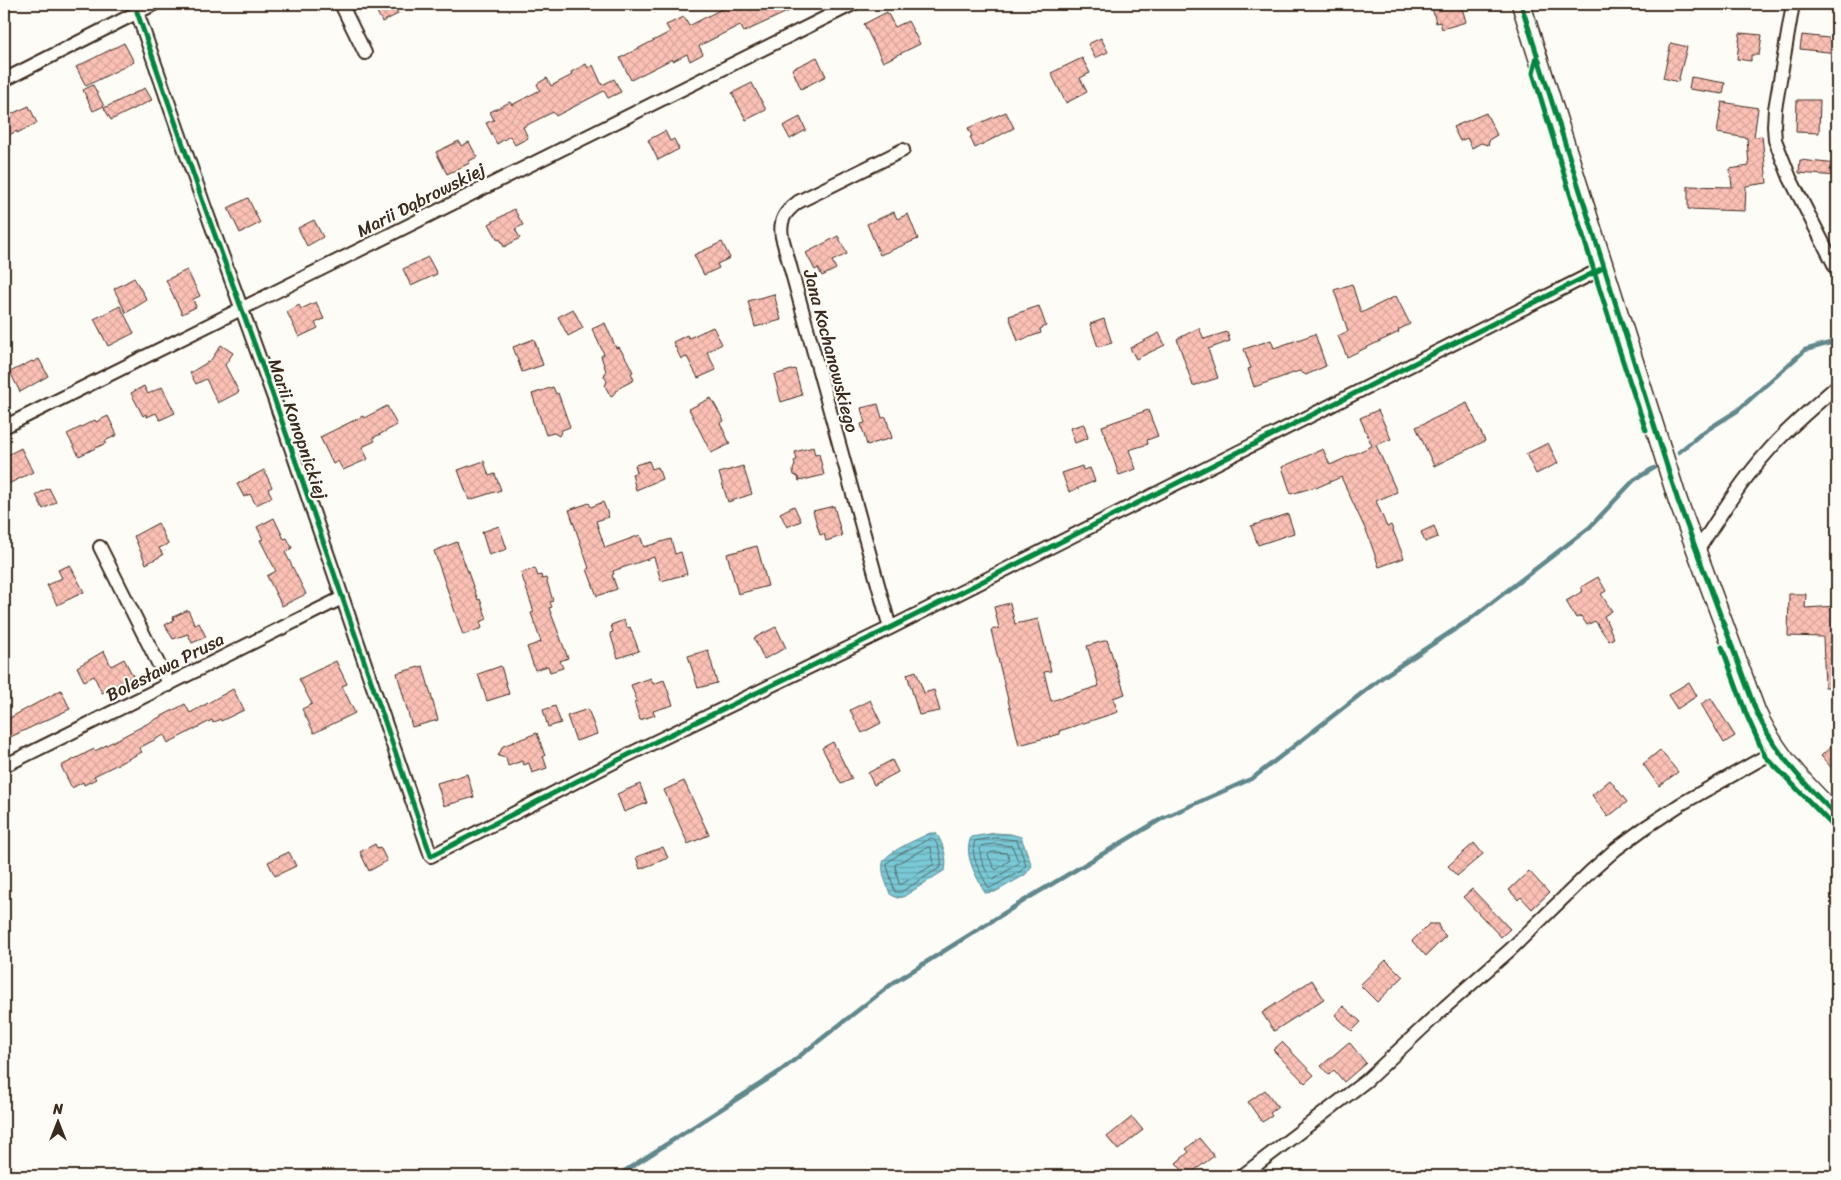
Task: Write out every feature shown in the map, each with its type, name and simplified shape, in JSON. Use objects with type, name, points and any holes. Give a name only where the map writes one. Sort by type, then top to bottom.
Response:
[{"type":"street","points":[[4,80],[154,4]]},
{"type":"street","points":[[341,4],[365,53]]},
{"type":"street","name":"Marii Dąbrowskiej","points":[[4,427],[853,4]]},
{"type":"street","points":[[1521,4],[1675,492],[1756,711],[1777,750],[1837,816]]},
{"type":"street","points":[[1792,4],[1775,109],[1775,140],[1790,178],[1837,270]]},
{"type":"street","name":"Marii Konopnickiej","points":[[137,12],[275,401],[430,856],[628,755],[890,628]]},
{"type":"street","name":"Jana Kochanowskiego","points":[[890,628],[780,227],[783,217],[798,202],[903,150]]},
{"type":"street","points":[[890,628],[1603,268]]},
{"type":"street","points":[[1696,553],[1754,467],[1789,430],[1837,386]]},
{"type":"street","points":[[100,546],[170,684]]},
{"type":"street","name":"Bolesława Prusa","points":[[4,766],[342,598]]},
{"type":"street","points":[[1242,1176],[1366,1081],[1445,1007],[1510,950],[1616,849],[1643,828],[1681,804],[1777,750]]},
{"type":"water","points":[[930,833],[936,833],[941,841],[946,861],[945,870],[903,897],[897,898],[890,894],[883,870],[885,859],[903,846]]},
{"type":"water","points":[[995,833],[1021,837],[1032,866],[1025,875],[995,892],[985,893],[972,865],[969,844],[971,837]]},
{"type":"building","points":[[373,4],[393,4],[398,14],[382,22]]},
{"type":"building","points":[[731,4],[804,4],[744,32],[740,25],[699,46],[703,54],[690,61],[687,54],[673,61],[672,59],[631,80],[620,58],[670,32],[666,25],[684,17],[689,26]]},
{"type":"building","points":[[1444,4],[1461,4],[1466,22],[1442,29],[1440,22],[1436,23],[1432,7]]},
{"type":"building","points":[[887,12],[895,27],[908,21],[920,44],[883,62],[864,24]]},
{"type":"building","points":[[1740,33],[1762,35],[1759,55],[1751,55],[1751,61],[1737,59]]},
{"type":"building","points":[[1802,35],[1837,39],[1837,53],[1800,49]]},
{"type":"building","points":[[1101,38],[1108,52],[1095,58],[1088,44]]},
{"type":"building","points":[[124,43],[134,62],[86,86],[76,67]]},
{"type":"building","points":[[1671,43],[1687,47],[1678,82],[1663,78]]},
{"type":"building","points":[[817,57],[826,76],[801,89],[792,69]]},
{"type":"building","points":[[1082,58],[1090,73],[1080,78],[1087,92],[1066,103],[1051,73]]},
{"type":"building","points":[[586,64],[588,68],[593,65],[602,85],[614,79],[621,92],[608,98],[604,91],[556,116],[553,112],[523,127],[528,138],[515,145],[510,136],[497,144],[486,123],[494,120],[490,112],[510,102],[512,105],[540,90],[537,84],[547,78],[551,86],[572,75],[571,72]]},
{"type":"building","points":[[1691,77],[1725,83],[1723,94],[1689,89]]},
{"type":"building","points":[[752,83],[766,110],[746,120],[732,93]]},
{"type":"building","points":[[93,85],[104,106],[93,111],[83,90]]},
{"type":"building","points":[[145,88],[152,100],[111,120],[104,108]]},
{"type":"building","points":[[1797,100],[1820,100],[1819,133],[1796,132]]},
{"type":"building","points":[[1722,102],[1758,108],[1754,137],[1762,136],[1767,183],[1746,186],[1745,211],[1688,209],[1688,186],[1732,187],[1730,169],[1749,166],[1747,138],[1717,133]]},
{"type":"building","points":[[29,106],[37,123],[9,135],[4,120],[10,117],[9,115]]},
{"type":"building","points":[[1006,112],[1014,128],[975,148],[968,128]]},
{"type":"building","points":[[1486,113],[1497,135],[1490,139],[1488,145],[1481,143],[1472,148],[1467,138],[1460,141],[1453,127]]},
{"type":"building","points":[[800,117],[806,130],[790,139],[783,126]]},
{"type":"building","points":[[665,131],[670,141],[674,139],[679,149],[658,160],[648,140]]},
{"type":"building","points":[[459,141],[461,146],[469,142],[477,157],[469,161],[470,163],[447,174],[436,152]]},
{"type":"building","points":[[1800,160],[1837,164],[1837,176],[1799,173]]},
{"type":"building","points":[[248,198],[260,223],[240,233],[228,208]]},
{"type":"building","points":[[514,209],[523,225],[515,229],[520,238],[504,247],[489,224]]},
{"type":"building","points":[[894,212],[897,219],[908,214],[918,239],[880,255],[867,224]]},
{"type":"building","points":[[314,220],[323,237],[307,246],[298,228]]},
{"type":"building","points":[[838,236],[847,254],[832,261],[836,269],[822,276],[818,268],[815,270],[806,253]]},
{"type":"building","points":[[722,242],[730,258],[717,264],[719,268],[704,275],[694,255]]},
{"type":"building","points":[[428,257],[437,274],[411,286],[403,269]]},
{"type":"building","points":[[187,270],[200,296],[193,299],[196,307],[182,314],[166,280]]},
{"type":"building","points":[[134,278],[147,300],[126,313],[114,289]]},
{"type":"building","points":[[1352,284],[1361,313],[1396,296],[1410,324],[1398,330],[1399,332],[1347,357],[1338,336],[1348,331],[1334,290]]},
{"type":"building","points":[[774,294],[781,320],[755,327],[748,301]]},
{"type":"building","points":[[316,302],[324,319],[315,323],[318,328],[299,337],[287,312],[299,305],[301,309]]},
{"type":"building","points":[[120,306],[134,333],[108,346],[94,319]]},
{"type":"building","points":[[1039,306],[1046,326],[1040,329],[1041,333],[1018,341],[1009,316]]},
{"type":"building","points":[[573,309],[583,328],[568,336],[558,317]]},
{"type":"building","points":[[1104,319],[1112,343],[1098,347],[1090,324]]},
{"type":"building","points":[[605,323],[616,348],[619,347],[627,360],[633,372],[631,373],[634,380],[619,388],[611,397],[605,386],[607,381],[604,376],[606,371],[601,356],[604,354],[592,329]]},
{"type":"building","points":[[713,327],[722,344],[707,352],[716,370],[698,378],[687,357],[681,359],[673,342],[687,335],[689,338]]},
{"type":"building","points":[[1199,328],[1204,339],[1227,332],[1230,341],[1208,349],[1218,378],[1193,386],[1177,339]]},
{"type":"building","points":[[1159,333],[1165,345],[1136,359],[1130,348]]},
{"type":"building","points":[[1315,334],[1326,366],[1306,375],[1299,371],[1254,387],[1248,369],[1251,368],[1244,349],[1271,340],[1274,348]]},
{"type":"building","points":[[534,339],[543,365],[522,372],[513,347]]},
{"type":"building","points":[[221,345],[233,353],[225,365],[239,392],[218,403],[206,379],[196,384],[190,373],[211,360]]},
{"type":"building","points":[[39,359],[48,376],[20,392],[10,372]]},
{"type":"building","points":[[795,369],[802,395],[781,402],[774,375]]},
{"type":"building","points":[[144,386],[148,394],[162,387],[175,413],[160,420],[156,413],[147,417],[146,414],[143,416],[131,393]]},
{"type":"building","points":[[553,387],[556,394],[558,393],[570,427],[562,430],[559,436],[554,433],[546,435],[532,394]]},
{"type":"building","points":[[711,398],[724,421],[720,423],[730,444],[711,453],[689,409]]},
{"type":"building","points":[[1467,403],[1485,441],[1434,466],[1416,427]]},
{"type":"building","points":[[878,404],[882,418],[886,417],[892,438],[867,445],[861,424],[865,423],[861,408]]},
{"type":"building","points":[[387,406],[397,425],[373,438],[375,441],[362,447],[368,459],[343,470],[338,461],[333,464],[320,437]]},
{"type":"building","points":[[1148,410],[1158,436],[1147,440],[1148,444],[1129,450],[1136,469],[1119,475],[1102,426]]},
{"type":"building","points":[[1378,410],[1391,439],[1376,445],[1397,492],[1376,501],[1387,527],[1391,525],[1404,558],[1379,567],[1368,535],[1341,477],[1316,488],[1291,494],[1282,467],[1323,449],[1330,465],[1372,446],[1360,418]]},
{"type":"building","points":[[108,416],[117,435],[105,441],[106,443],[79,456],[67,434],[95,420],[96,422]]},
{"type":"building","points":[[1084,424],[1088,438],[1075,443],[1070,428]]},
{"type":"building","points":[[1548,443],[1558,463],[1536,474],[1526,454]]},
{"type":"building","points":[[813,447],[815,455],[819,454],[824,475],[799,481],[798,477],[794,475],[793,470],[794,461],[797,460],[795,452]]},
{"type":"building","points":[[21,448],[33,472],[4,486],[4,457]]},
{"type":"building","points":[[484,461],[489,476],[495,474],[501,490],[469,500],[458,470]]},
{"type":"building","points":[[649,461],[652,469],[658,467],[662,479],[636,490],[632,474],[637,472],[635,465]]},
{"type":"building","points":[[743,466],[752,494],[728,502],[719,473]]},
{"type":"building","points":[[1082,466],[1083,470],[1090,468],[1095,481],[1069,492],[1062,473]]},
{"type":"building","points":[[264,470],[272,487],[268,489],[272,497],[256,505],[250,494],[244,497],[237,484]]},
{"type":"building","points":[[49,488],[56,502],[43,509],[36,495]]},
{"type":"building","points":[[603,502],[609,517],[596,521],[605,548],[640,535],[644,547],[671,539],[675,554],[681,552],[687,574],[661,581],[654,557],[613,571],[614,574],[612,575],[617,589],[597,596],[569,510],[589,503],[591,507]]},
{"type":"building","points":[[794,506],[801,521],[787,527],[780,513]]},
{"type":"building","points":[[834,506],[842,536],[826,541],[824,534],[820,535],[813,511]]},
{"type":"building","points":[[1288,514],[1294,533],[1258,545],[1251,526]]},
{"type":"building","points":[[274,518],[284,539],[287,538],[292,548],[285,552],[306,594],[282,606],[267,576],[276,571],[260,540],[263,539],[257,527]]},
{"type":"building","points":[[158,523],[168,544],[159,548],[163,555],[146,564],[134,536]]},
{"type":"building","points":[[499,526],[507,549],[489,555],[482,532]]},
{"type":"building","points":[[1434,526],[1438,537],[1425,542],[1421,532]]},
{"type":"building","points":[[457,542],[487,619],[480,622],[482,628],[463,635],[434,551]]},
{"type":"building","points":[[757,546],[768,586],[738,594],[727,554]]},
{"type":"building","points":[[70,565],[84,592],[57,605],[47,585],[62,578],[58,570]]},
{"type":"building","points":[[535,568],[538,576],[541,575],[542,579],[546,578],[553,601],[550,602],[552,607],[549,608],[568,658],[560,661],[563,668],[550,672],[548,666],[535,670],[527,647],[541,642],[531,613],[534,612],[521,573]]},
{"type":"building","points":[[1598,577],[1606,591],[1601,594],[1612,611],[1604,616],[1614,638],[1609,641],[1595,621],[1587,625],[1581,616],[1576,618],[1566,601],[1583,591],[1581,587]]},
{"type":"building","points":[[1789,594],[1806,594],[1805,608],[1837,606],[1837,687],[1825,687],[1823,637],[1788,636]]},
{"type":"building","points":[[1010,603],[1015,624],[1038,619],[1051,671],[1044,672],[1051,701],[1099,686],[1087,646],[1107,640],[1125,694],[1113,698],[1118,712],[1059,731],[1060,734],[1019,745],[991,630],[999,628],[994,607]]},
{"type":"building","points":[[188,610],[195,625],[199,623],[206,637],[192,643],[188,634],[173,639],[165,625],[174,620],[173,617]]},
{"type":"building","points":[[624,620],[627,628],[630,627],[639,651],[618,658],[610,633],[613,632],[611,625]]},
{"type":"building","points":[[776,627],[786,648],[764,659],[754,638]]},
{"type":"building","points":[[708,650],[717,683],[698,688],[688,656]]},
{"type":"building","points":[[104,651],[111,666],[124,659],[133,676],[102,693],[94,676],[84,681],[77,667]]},
{"type":"building","points":[[336,661],[347,684],[342,686],[355,713],[314,733],[302,709],[312,704],[299,679]]},
{"type":"building","points":[[423,666],[438,720],[412,727],[397,673]]},
{"type":"building","points":[[501,666],[509,694],[487,701],[478,674]]},
{"type":"building","points":[[916,671],[924,693],[934,690],[940,711],[919,715],[907,674]]},
{"type":"building","points":[[651,678],[653,684],[664,680],[673,705],[653,711],[655,715],[640,720],[634,702],[637,701],[631,685]]},
{"type":"building","points":[[1689,682],[1697,696],[1677,709],[1668,695]]},
{"type":"building","points":[[233,689],[244,710],[221,721],[220,719],[213,723],[212,720],[168,743],[164,735],[139,748],[142,752],[94,776],[96,779],[84,785],[83,782],[72,788],[61,766],[94,749],[95,751],[185,704],[190,713]]},
{"type":"building","points":[[61,690],[70,709],[4,740],[4,721]]},
{"type":"building","points":[[1711,698],[1735,736],[1724,743],[1701,704]]},
{"type":"building","points":[[870,700],[881,723],[862,733],[850,710]]},
{"type":"building","points":[[555,706],[561,723],[548,727],[543,710]]},
{"type":"building","points":[[588,709],[597,734],[576,741],[567,716]]},
{"type":"building","points":[[537,733],[547,768],[532,773],[529,763],[524,765],[522,761],[508,766],[506,758],[498,756],[503,746]]},
{"type":"building","points":[[1837,741],[1837,774],[1821,756]]},
{"type":"building","points":[[833,742],[852,779],[841,784],[822,748]]},
{"type":"building","points":[[1660,750],[1678,772],[1659,786],[1643,764]]},
{"type":"building","points":[[892,760],[898,772],[874,785],[868,773]]},
{"type":"building","points":[[467,774],[474,797],[444,806],[437,783]]},
{"type":"building","points":[[1610,780],[1627,802],[1608,817],[1592,795]]},
{"type":"building","points":[[684,781],[709,835],[688,844],[664,790]]},
{"type":"building","points":[[640,784],[647,803],[624,812],[617,794]]},
{"type":"building","points":[[1474,843],[1483,854],[1457,876],[1448,866]]},
{"type":"building","points":[[375,844],[377,848],[380,847],[387,861],[369,871],[360,852]]},
{"type":"building","points":[[663,847],[668,858],[640,869],[636,857]]},
{"type":"building","points":[[289,852],[296,866],[275,876],[268,862]]},
{"type":"building","points":[[1529,871],[1549,893],[1532,909],[1521,897],[1518,900],[1509,890]]},
{"type":"building","points":[[1472,889],[1510,929],[1501,937],[1463,897]]},
{"type":"building","points":[[1429,924],[1439,924],[1440,930],[1446,936],[1426,956],[1412,941]]},
{"type":"building","points":[[1386,960],[1403,977],[1377,1002],[1360,985]]},
{"type":"building","points":[[1312,980],[1324,999],[1274,1031],[1262,1013]]},
{"type":"building","points":[[1343,1006],[1361,1022],[1352,1031],[1335,1015]]},
{"type":"building","points":[[1282,1042],[1314,1075],[1305,1083],[1273,1050]]},
{"type":"building","points":[[1349,1042],[1366,1063],[1344,1082],[1334,1070],[1329,1075],[1321,1066]]},
{"type":"building","points":[[1265,1090],[1278,1107],[1270,1113],[1272,1116],[1262,1122],[1248,1102]]},
{"type":"building","points":[[1132,1117],[1143,1130],[1118,1150],[1107,1137]]},
{"type":"building","points":[[1199,1138],[1214,1156],[1187,1176],[1176,1163],[1189,1152],[1186,1149]]},
{"type":"waterway","points":[[1679,452],[1702,433],[1737,411],[1805,350],[1837,341]]},
{"type":"waterway","points":[[617,1176],[779,1072],[893,983],[1030,897],[1163,818],[1253,778],[1384,676],[1469,620],[1590,527],[1634,480],[1654,468]]},
{"type":"cycle path","points":[[1521,4],[1678,501],[1756,711],[1772,741],[1791,767],[1837,816]]},
{"type":"cycle path","points":[[137,12],[275,401],[431,856],[628,755],[890,628],[1603,268]]},
{"type":"cycle path","points":[[1537,56],[1533,73],[1602,297],[1646,430]]},
{"type":"cycle path","points":[[1722,647],[1747,716],[1765,756],[1837,830]]}]
